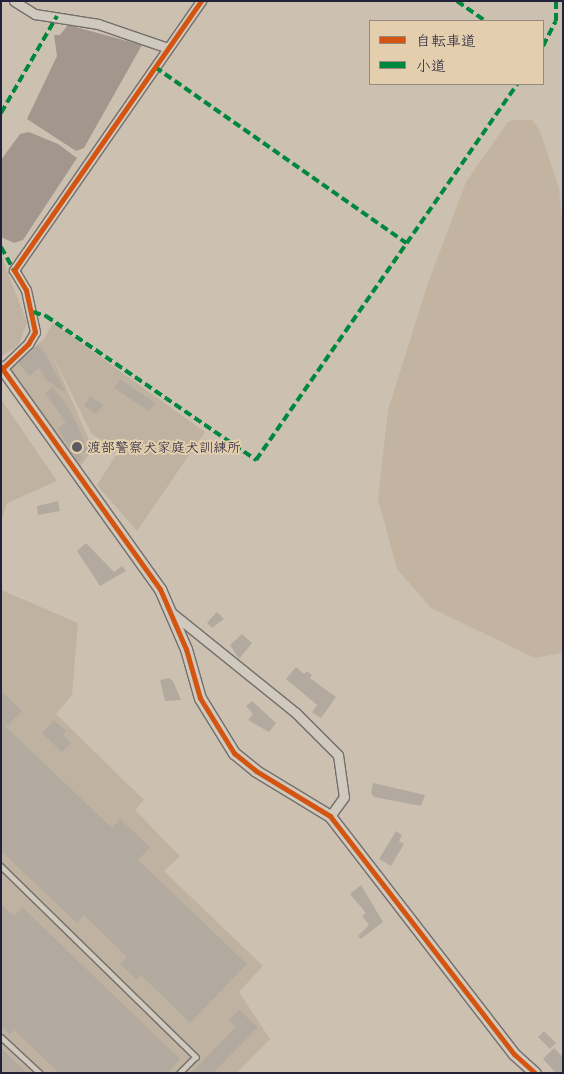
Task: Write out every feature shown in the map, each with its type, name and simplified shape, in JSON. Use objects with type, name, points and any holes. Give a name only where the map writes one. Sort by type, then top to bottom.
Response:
[{"type":"street","points":[[14,1],[35,14],[98,24],[168,48]]},
{"type":"street","points":[[201,1],[14,270],[26,290],[35,332],[28,344],[2,368],[24,395],[67,464],[138,556],[172,612],[200,698],[234,753],[256,772],[330,816],[514,1054],[535,1073]]},
{"type":"street","points":[[172,612],[296,714],[338,755],[344,797],[330,816]]},
{"type":"lane","points":[[1,866],[196,1057],[180,1073]]},
{"type":"lane","points":[[1,1037],[40,1073]]},
{"type":"shaded area","points":[[68,25],[142,45],[84,148],[76,151],[27,119],[57,56],[54,35],[60,35]]},
{"type":"shaded area","points":[[513,120],[532,120],[540,131],[559,188],[563,230],[563,646],[561,653],[535,658],[431,608],[397,569],[378,499],[388,410],[428,283],[466,182],[507,123]]},
{"type":"shaded area","points":[[29,132],[58,144],[77,158],[23,240],[14,243],[1,237],[1,160],[20,134]]},
{"type":"shaded area","points":[[1,254],[27,323],[18,346],[2,356]]},
{"type":"shaded area","points":[[53,323],[205,432],[137,531],[97,485],[118,452],[91,433],[50,350],[93,449],[80,467],[9,367],[44,339]]},
{"type":"shaded area","points":[[1,399],[57,481],[7,503],[1,522]]},
{"type":"shaded area","points":[[1,590],[78,623],[72,695],[56,714],[144,800],[135,810],[180,856],[164,871],[263,966],[239,992],[270,1039],[237,1073],[1,1073]]},
{"type":"building","points":[[38,345],[45,353],[66,393],[46,380],[39,368],[29,376],[18,362]]},
{"type":"building","points":[[120,379],[155,403],[149,411],[114,388]]},
{"type":"building","points":[[53,387],[72,413],[88,450],[80,455],[83,459],[78,462],[58,428],[66,422],[45,393]]},
{"type":"building","points":[[90,396],[103,405],[96,414],[84,406]]},
{"type":"building","points":[[58,501],[60,511],[38,515],[37,506]]},
{"type":"building","points":[[86,543],[114,572],[122,566],[126,571],[100,586],[77,551]]},
{"type":"building","points":[[217,612],[224,619],[212,628],[207,623]]},
{"type":"building","points":[[242,634],[252,643],[239,659],[230,645]]},
{"type":"building","points":[[296,667],[304,674],[307,671],[312,675],[310,678],[336,697],[321,718],[312,712],[317,705],[286,679]]},
{"type":"building","points":[[169,678],[173,681],[181,700],[165,701],[160,680]]},
{"type":"building","points":[[1,691],[22,711],[6,727],[112,828],[120,819],[150,847],[138,860],[247,964],[190,1023],[141,975],[137,980],[120,964],[127,957],[84,915],[77,923],[1,851]]},
{"type":"building","points":[[252,701],[276,723],[269,732],[248,720],[253,714],[246,706]]},
{"type":"building","points":[[54,720],[66,731],[63,735],[71,743],[62,752],[42,733]]},
{"type":"building","points":[[373,783],[425,795],[421,806],[374,797],[371,793]]},
{"type":"building","points":[[396,831],[402,835],[399,841],[404,844],[391,866],[379,859]]},
{"type":"building","points":[[361,885],[383,922],[361,939],[358,936],[369,925],[362,916],[366,913],[350,894]]},
{"type":"building","points":[[1,904],[14,916],[22,907],[180,1059],[168,1073],[59,1073],[14,1030],[10,1035],[1,1026]]},
{"type":"building","points":[[239,1010],[258,1027],[213,1073],[191,1073],[236,1027],[229,1020]]},
{"type":"building","points":[[544,1031],[556,1043],[550,1049],[538,1037]]},
{"type":"building","points":[[1,1048],[27,1073],[1,1073]]},
{"type":"building","points":[[554,1048],[563,1057],[563,1073],[556,1073],[543,1059]]},
{"type":"marked path","points":[[457,1],[485,20]]},
{"type":"marked path","points":[[544,44],[556,21],[556,1]]},
{"type":"marked path","points":[[1,113],[57,16]]},
{"type":"marked path","points":[[155,67],[406,243]]},
{"type":"marked path","points":[[33,312],[46,316],[256,460],[516,85]]},
{"type":"marked path","points":[[1,247],[14,270]]},
{"type":"cycle path","points":[[3,368],[28,344],[35,332],[26,290],[14,270],[201,1]]},
{"type":"cycle path","points":[[1,367],[160,589],[186,649],[200,698],[234,753],[256,771],[330,816],[514,1054],[535,1073]]},
{"type":"place","name":"渡部警察犬家庭犬訓練所","points":[[77,447]]}]
